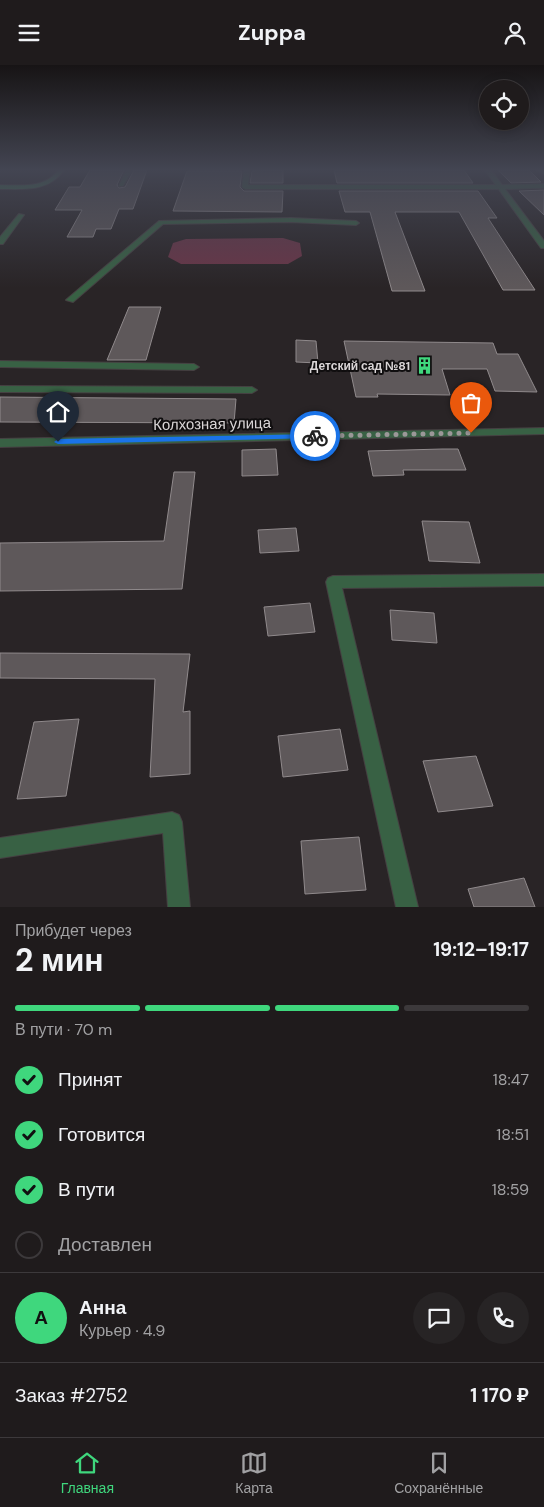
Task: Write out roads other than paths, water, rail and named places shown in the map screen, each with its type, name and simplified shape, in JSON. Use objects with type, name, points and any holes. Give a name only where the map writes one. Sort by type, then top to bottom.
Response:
[{"type":"street","points":[[517,209],[543,244]]},
{"type":"street","points":[[0,242],[21,215]]},
{"type":"street","points":[[70,300],[161,222],[300,220],[356,223]]},
{"type":"street","points":[[0,364],[194,367]]},
{"type":"street","points":[[0,389],[252,390]]},
{"type":"street","name":"Колхозная улица","points":[[0,443],[544,431]]},
{"type":"street","points":[[407,907],[333,582],[544,580]]},
{"type":"street","points":[[0,848],[172,822],[179,907]]},
{"type":"place","name":"Детский сад №81","points":[[424,366]]}]
